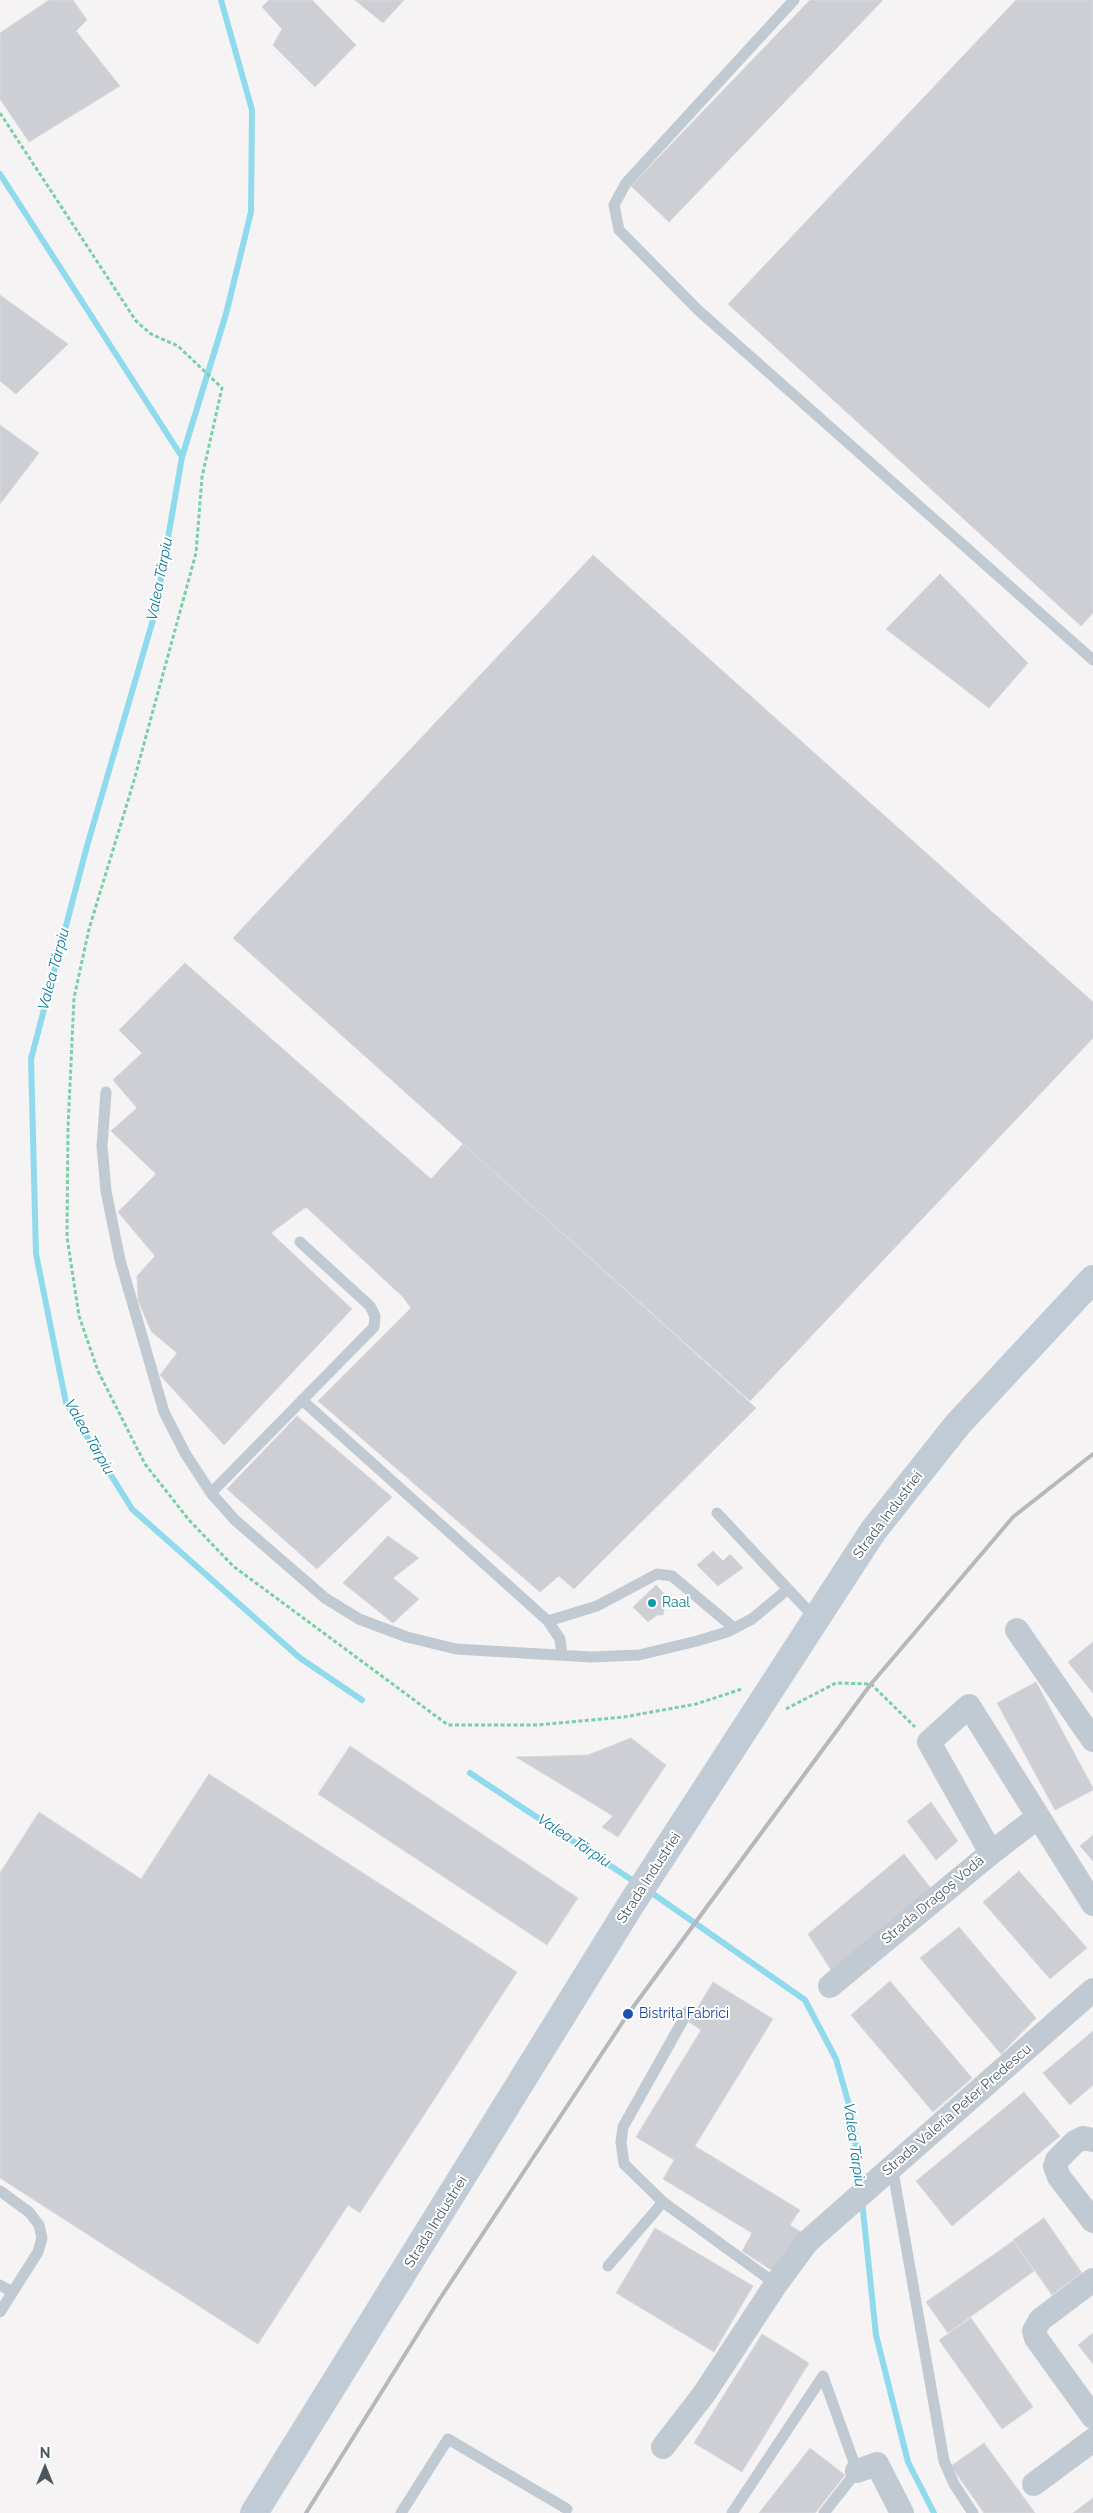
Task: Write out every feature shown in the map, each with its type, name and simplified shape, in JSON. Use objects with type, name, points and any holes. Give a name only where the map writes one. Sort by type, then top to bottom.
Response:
[{"type":"street","name":"Strada Industriei","points":[[254,2513],[630,1906],[873,1531],[958,1424],[1093,1279]]},
{"type":"street","points":[[1017,1630],[1093,1740]]},
{"type":"street","points":[[991,1853],[929,1742],[969,1706],[1093,1904]]},
{"type":"street","name":"Strada Dragoș Vodă","points":[[830,1986],[991,1853],[1038,1817]]},
{"type":"street","name":"Strada Valeria Peter Predescu","points":[[662,2447],[704,2394],[776,2284],[807,2242],[1093,1990]]},
{"type":"street","points":[[1093,2140],[1083,2138],[1075,2142],[1057,2160],[1055,2166],[1059,2177],[1093,2221]]},
{"type":"street","points":[[1093,2280],[1040,2320],[1034,2331],[1036,2338],[1093,2417]]},
{"type":"street","points":[[1034,2484],[1093,2440]]},
{"type":"street","points":[[857,2470],[877,2464],[902,2513]]},
{"type":"lane","points":[[794,0],[626,183],[614,205],[619,230],[698,310],[1092,659]]},
{"type":"lane","points":[[106,1092],[102,1146],[106,1191],[120,1260],[164,1412],[185,1452],[211,1493],[235,1520],[276,1558],[325,1598],[360,1619],[408,1637],[456,1649],[591,1657],[639,1655],[697,1641],[734,1628],[752,1619],[788,1589]]},
{"type":"lane","points":[[211,1493],[374,1327],[375,1316],[370,1306],[300,1242]]},
{"type":"lane","points":[[302,1400],[548,1621],[560,1639],[562,1655]]},
{"type":"lane","points":[[717,1513],[816,1620]]},
{"type":"lane","points":[[548,1621],[597,1606],[657,1574],[672,1576],[734,1628]]},
{"type":"lane","points":[[688,2011],[623,2127],[621,2142],[624,2164],[663,2202],[776,2284]]},
{"type":"lane","points":[[892,2166],[944,2461],[954,2484],[973,2513]]},
{"type":"lane","points":[[0,2191],[28,2212],[39,2225],[42,2238],[38,2252],[0,2312]]},
{"type":"lane","points":[[608,2266],[663,2202]]},
{"type":"lane","points":[[0,2285],[12,2292]]},
{"type":"lane","points":[[732,2513],[823,2376],[857,2470],[824,2513]]},
{"type":"lane","points":[[401,2513],[448,2439],[567,2509]]},
{"type":"path","points":[[0,113],[136,321],[151,334],[178,346],[222,388],[202,477],[196,553],[133,784],[89,929],[74,998],[68,1128],[67,1237],[79,1316],[98,1371],[145,1464],[188,1520],[233,1566],[448,1725],[537,1725],[624,1716],[696,1704],[743,1688]]},
{"type":"path","points":[[783,1710],[836,1683],[872,1684],[929,1742]]},
{"type":"building","points":[[49,0],[73,0],[87,20],[76,31],[120,86],[29,142],[0,99],[0,33]]},
{"type":"building","points":[[269,0],[312,0],[356,45],[315,87],[273,45],[282,29],[262,7]]},
{"type":"building","points":[[355,0],[404,0],[383,23]]},
{"type":"building","points":[[810,0],[883,0],[669,222],[631,186]]},
{"type":"building","points":[[1016,0],[1093,0],[1093,613],[1081,626],[728,304]]},
{"type":"building","points":[[0,295],[68,344],[16,394],[0,381]]},
{"type":"building","points":[[0,425],[39,453],[0,504]]},
{"type":"building","points":[[593,555],[1093,1002],[1093,1038],[750,1401],[233,938]]},
{"type":"building","points":[[940,574],[1028,663],[989,708],[886,629]]},
{"type":"building","points":[[185,963],[431,1179],[463,1144],[756,1408],[574,1589],[559,1576],[540,1592],[318,1401],[411,1308],[403,1297],[306,1207],[271,1233],[352,1309],[224,1445],[160,1375],[177,1353],[151,1331],[138,1300],[137,1276],[155,1256],[118,1212],[156,1174],[111,1131],[137,1108],[113,1080],[142,1053],[119,1030]]},
{"type":"building","points":[[297,1416],[392,1497],[317,1569],[227,1489]]},
{"type":"building","points":[[388,1536],[419,1558],[393,1578],[419,1599],[393,1623],[343,1583]]},
{"type":"building","points":[[713,1551],[723,1561],[730,1554],[743,1568],[718,1586],[697,1565]]},
{"type":"building","name":"Raal","points":[[656,1585],[670,1600],[665,1605],[663,1615],[657,1615],[648,1622],[633,1607]]},
{"type":"building","points":[[1093,1642],[1093,1693],[1068,1662]]},
{"type":"building","points":[[1036,1682],[1093,1788],[1093,1790],[1055,1810],[997,1703]]},
{"type":"building","points":[[631,1738],[666,1765],[618,1837],[602,1827],[613,1816],[516,1757],[588,1755]]},
{"type":"building","points":[[350,1746],[578,1898],[547,1945],[318,1794]]},
{"type":"building","points":[[209,1774],[517,1972],[360,2213],[348,2205],[258,2344],[0,2178],[0,1873],[39,1812],[141,1879]]},
{"type":"building","points":[[931,1802],[958,1841],[936,1860],[907,1821]]},
{"type":"building","points":[[1093,1835],[1093,1861],[1080,1846]]},
{"type":"building","points":[[904,1854],[933,1891],[831,1970],[808,1934]]},
{"type":"building","points":[[1019,1871],[1087,1948],[1050,1979],[983,1902]]},
{"type":"building","points":[[959,1927],[1036,2018],[1001,2054],[920,1958]]},
{"type":"building","points":[[890,1981],[972,2078],[933,2112],[851,2015]]},
{"type":"building","points":[[713,1982],[773,2019],[695,2146],[800,2210],[790,2225],[804,2234],[779,2275],[742,2251],[752,2233],[663,2179],[674,2160],[636,2137],[701,2030],[689,2022]]},
{"type":"building","points":[[1093,2031],[1093,2085],[1070,2105],[1043,2073]]},
{"type":"building","points":[[1024,2092],[1060,2136],[952,2226],[916,2181]]},
{"type":"building","points":[[1044,2218],[1082,2273],[1052,2295],[1013,2240]]},
{"type":"building","points":[[655,2228],[753,2286],[714,2352],[616,2293]]},
{"type":"building","points":[[1013,2241],[1034,2271],[948,2333],[926,2302]]},
{"type":"building","points":[[971,2318],[1033,2407],[1002,2429],[939,2340]]},
{"type":"building","points":[[1093,2333],[1093,2364],[1078,2345]]},
{"type":"building","points":[[762,2334],[809,2363],[742,2472],[694,2443]]},
{"type":"building","points":[[984,2443],[1035,2513],[984,2513],[951,2466]]},
{"type":"building","points":[[810,2448],[845,2475],[815,2513],[759,2513]]},
{"type":"building","points":[[1093,2498],[1093,2513],[1073,2513]]},
{"type":"waterway","points":[[182,457],[226,314],[251,212],[252,110],[221,0]]},
{"type":"waterway","name":"Valea Tărpiu","points":[[0,174],[182,457],[155,613],[87,846],[31,1059],[36,1254],[66,1403],[132,1509],[300,1658],[362,1700]]},
{"type":"waterway","name":"Valea Tărpiu","points":[[470,1773],[638,1884]]},
{"type":"waterway","name":"Valea Tărpiu","points":[[649,1891],[805,2000],[836,2059],[853,2119],[860,2186]]},
{"type":"waterway","name":"Valea Tărpiu","points":[[862,2201],[876,2335],[908,2462],[934,2513]]},
{"type":"railway","points":[[306,2513],[439,2300],[628,2014],[871,1684],[1013,1517],[1093,1454]]},
{"type":"place","name":"Raal","points":[[652,1603]]},
{"type":"place","name":"Bistrița Fabrici","points":[[628,2014]]}]
